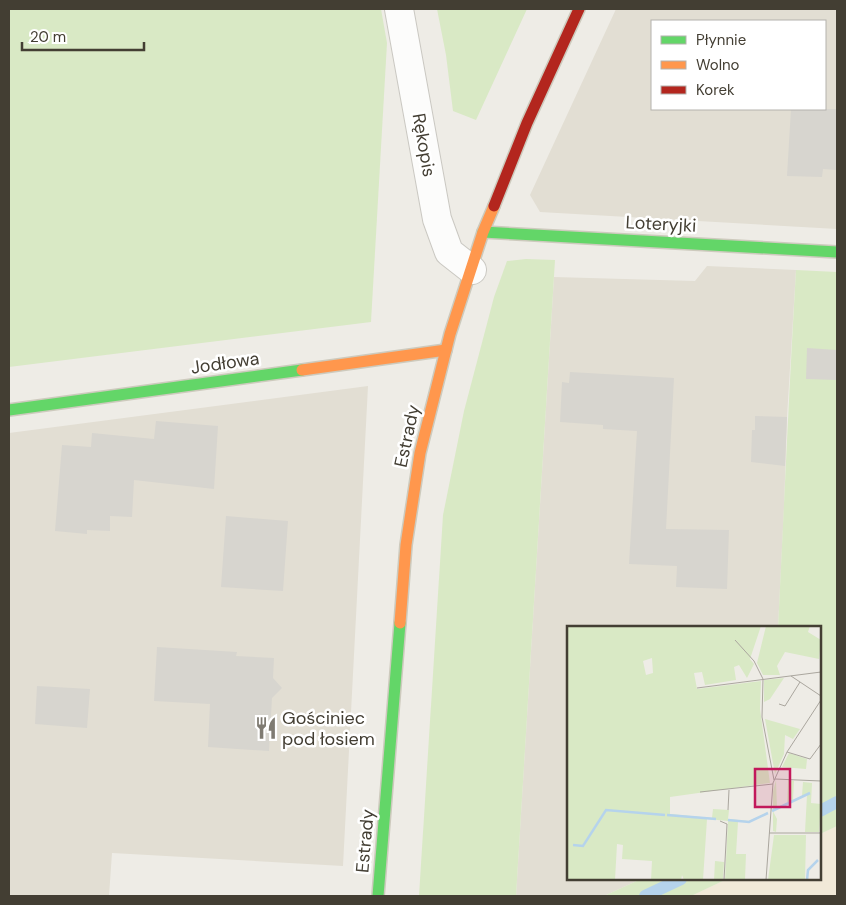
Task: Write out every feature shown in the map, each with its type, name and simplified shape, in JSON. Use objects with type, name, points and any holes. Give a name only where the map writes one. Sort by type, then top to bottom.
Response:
[{"type":"main road","name":"Estrady","points":[[378,896],[406,545],[420,453],[446,350],[483,232],[527,123],[579,9]]},
{"type":"main road","name":"Loteryjki","points":[[483,232],[837,252]]},
{"type":"main road","name":"Jodłowa","points":[[9,410],[446,350]]},
{"type":"street","name":"Rękopis","points":[[399,9],[437,219],[449,252],[472,270]]},
{"type":"shaded area","points":[[616,9],[837,9],[837,229],[540,212],[530,195]]},
{"type":"shaded area","points":[[707,266],[796,270],[787,417],[778,626],[567,626],[567,880],[639,880],[604,896],[516,896],[554,277],[695,281]]},
{"type":"shaded area","points":[[368,386],[343,866],[112,853],[109,896],[9,896],[9,433]]},
{"type":"shaded area","points":[[837,826],[837,896],[691,896],[725,880],[821,880],[821,834]]},
{"type":"green space","points":[[9,9],[381,9],[387,43],[371,322],[9,367]]},
{"type":"green space","points":[[437,9],[527,9],[476,120],[453,111],[446,55]]},
{"type":"green space","points":[[526,259],[555,260],[516,896],[419,896],[443,515],[464,411],[494,297],[507,261]]},
{"type":"green space","points":[[796,270],[837,272],[837,826],[821,834],[821,626],[778,626]]},
{"type":"green space","points":[[639,880],[725,880],[691,896],[604,896]]},
{"type":"building","points":[[837,109],[837,170],[823,169],[822,177],[787,176],[791,110]]},
{"type":"building","points":[[807,348],[837,350],[837,380],[806,379]]},
{"type":"building","points":[[570,372],[674,378],[666,529],[729,530],[727,589],[676,587],[677,566],[629,564],[637,431],[603,429],[603,425],[560,422],[562,382],[569,383]]},
{"type":"building","points":[[755,416],[787,417],[785,466],[751,462],[752,430],[755,430]]},
{"type":"building","points":[[156,421],[218,426],[214,489],[134,480],[132,517],[110,516],[110,531],[87,530],[87,534],[55,531],[62,445],[91,447],[92,433],[154,439]]},
{"type":"building","points":[[226,516],[288,521],[283,591],[221,587]]},
{"type":"building","points":[[157,647],[237,652],[236,656],[274,658],[273,678],[282,688],[272,698],[269,751],[208,747],[210,704],[154,701]]},
{"type":"building","points":[[37,686],[90,689],[87,728],[35,724]]},
{"type":"waterway","points":[[821,810],[837,802]]},
{"type":"waterway","points":[[645,896],[679,880]]},
{"type":"traffic: fast","points":[[483,232],[837,252]]},
{"type":"traffic: fast","points":[[9,410],[302,370]]},
{"type":"traffic: fast","points":[[378,896],[400,623]]},
{"type":"traffic: slow","points":[[400,623],[406,545],[420,453],[450,334],[483,232],[494,206]]},
{"type":"traffic: slow","points":[[302,370],[446,350]]},
{"type":"traffic: jam","points":[[494,206],[527,123],[579,9]]},
{"type":"place","name":"Gościniec pod łosiem","points":[[266,728]]}]
